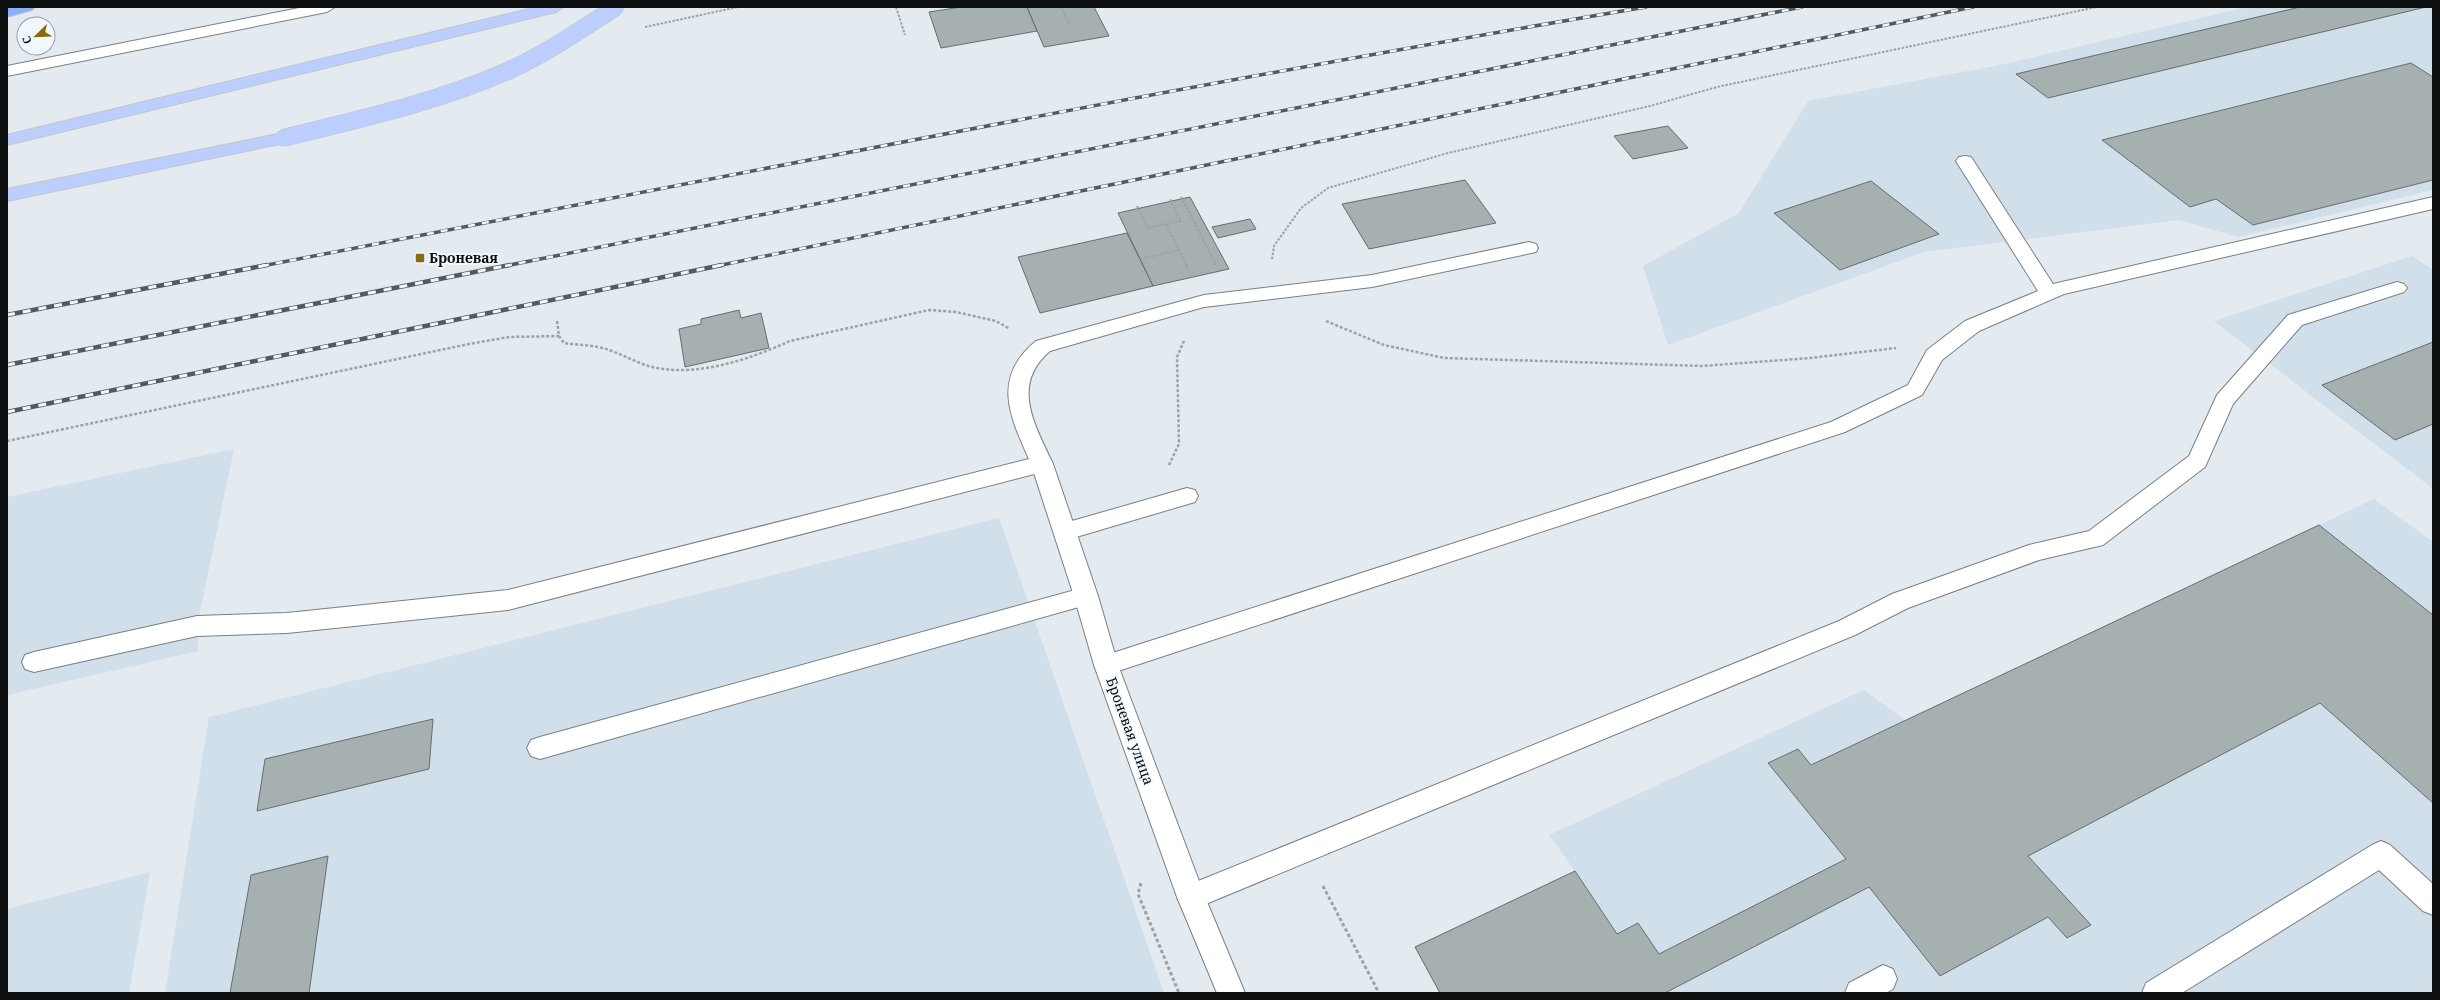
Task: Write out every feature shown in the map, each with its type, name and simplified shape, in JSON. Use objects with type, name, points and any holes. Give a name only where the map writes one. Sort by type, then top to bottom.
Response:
[{"type":"highway","points":[[7,12],[27,7]]},
{"type":"main road","points":[[7,140],[556,7]]},
{"type":"main road","points":[[7,195],[283,138],[380,114],[450,94],[510,69],[555,46],[616,7]]},
{"type":"street","points":[[7,71],[327,7]]},
{"type":"street","points":[[1965,161],[2049,293]]},
{"type":"street","points":[[1106,665],[1838,427],[1915,390],[1934,355],[1972,326],[2049,293],[2144,269],[2433,203]]},
{"type":"street","points":[[1043,346],[1069,337],[1204,301],[1372,281],[1529,248]]},
{"type":"street","points":[[1191,897],[1848,628],[1900,601],[2037,552],[2095,539],[2197,460],[2224,400],[2295,320],[2397,288]]},
{"type":"street","name":"Броневая улица","points":[[1043,346],[1026,362],[1016,384],[1020,415],[1042,464],[1066,531],[1106,665],[1191,897],[1231,993]]},
{"type":"street","points":[[34,662],[197,626],[287,623],[508,600],[1042,464]]},
{"type":"street","points":[[1066,531],[1187,496]]},
{"type":"street","points":[[540,748],[1086,596]]},
{"type":"street","points":[[2156,993],[2381,854],[2433,902]]},
{"type":"street","points":[[1858,993],[1883,979]]},
{"type":"path","points":[[896,7],[905,35]]},
{"type":"path","points":[[1061,7],[1070,24]]},
{"type":"path","points":[[1934,355],[1898,347],[1810,358],[1702,366],[1444,358],[1384,345],[1338,327],[1293,304],[1278,292],[1270,268],[1274,246],[1301,208],[1328,188],[1448,153],[1650,106],[1717,87],[2097,7]]},
{"type":"path","points":[[1180,197],[1216,264]]},
{"type":"path","points":[[1137,206],[1148,228],[1181,221],[1170,199]]},
{"type":"path","points":[[1149,507],[1179,444],[1177,357],[1204,301],[1166,224]]},
{"type":"path","points":[[1140,259],[1179,250]]},
{"type":"path","points":[[557,321],[559,336],[564,343],[608,349],[637,363],[657,368],[695,370],[770,350],[790,341],[929,310],[956,312],[996,321],[1043,346]]},
{"type":"path","points":[[7,441],[476,343],[509,337],[559,336]]},
{"type":"path","points":[[1304,851],[1379,993]]},
{"type":"shaded area","points":[[2248,7],[2433,7],[2433,190],[2238,237],[2179,220],[1924,252],[1668,345],[1643,266],[1739,213],[1808,101],[2000,65]]},
{"type":"shaded area","points":[[2412,256],[2433,270],[2432,488],[2214,321]]},
{"type":"shaded area","points":[[234,449],[197,626],[198,651],[7,695],[7,497]]},
{"type":"shaded area","points":[[2374,499],[2433,542],[2433,993],[1440,993],[1415,947],[1575,871],[1549,835],[1864,690],[1906,721]]},
{"type":"shaded area","points":[[999,518],[1164,993],[165,993],[209,717]]},
{"type":"shaded area","points":[[150,872],[129,993],[7,993],[7,909]]},
{"type":"building","points":[[961,7],[1027,7],[1037,31],[941,48],[929,12]]},
{"type":"building","points":[[1027,7],[1094,7],[1109,36],[1044,47]]},
{"type":"building","points":[[2300,7],[2426,7],[2048,98],[2016,74]]},
{"type":"building","points":[[2411,63],[2433,77],[2433,180],[2253,225],[2216,199],[2190,207],[2102,140]]},
{"type":"building","points":[[1668,126],[1688,148],[1633,159],[1614,136]]},
{"type":"building","points":[[1465,180],[1496,223],[1369,249],[1342,204]]},
{"type":"building","points":[[1871,181],[1939,234],[1840,270],[1774,213]]},
{"type":"building","points":[[1190,197],[1229,269],[1153,286],[1118,213]]},
{"type":"building","points":[[1250,219],[1256,229],[1218,238],[1212,227]]},
{"type":"building","points":[[1127,233],[1153,286],[1040,313],[1018,257]]},
{"type":"building","points":[[739,310],[741,318],[761,313],[769,348],[685,367],[679,329],[701,324],[701,319]]},
{"type":"building","points":[[2433,342],[2433,424],[2395,440],[2322,385]]},
{"type":"building","points":[[2319,525],[2433,615],[2433,803],[2320,703],[2028,856],[2091,925],[2067,938],[2048,917],[1940,976],[1869,887],[1665,993],[1440,993],[1415,947],[1575,871],[1617,934],[1638,923],[1659,954],[1846,859],[1768,763],[1798,749],[1811,765]]},
{"type":"building","points":[[433,719],[429,769],[257,811],[265,759]]},
{"type":"building","points":[[328,856],[309,993],[230,993],[251,875]]},
{"type":"railway","points":[[262,266],[1126,100],[1646,7]]},
{"type":"railway","points":[[505,266],[1802,7]]},
{"type":"railway","points":[[717,266],[1973,7]]},
{"type":"railway","points":[[7,315],[267,265]]},
{"type":"railway","points":[[7,365],[510,265]]},
{"type":"railway","points":[[7,412],[722,265]]},
{"type":"place","name":"Броневая","points":[[420,258]]}]
